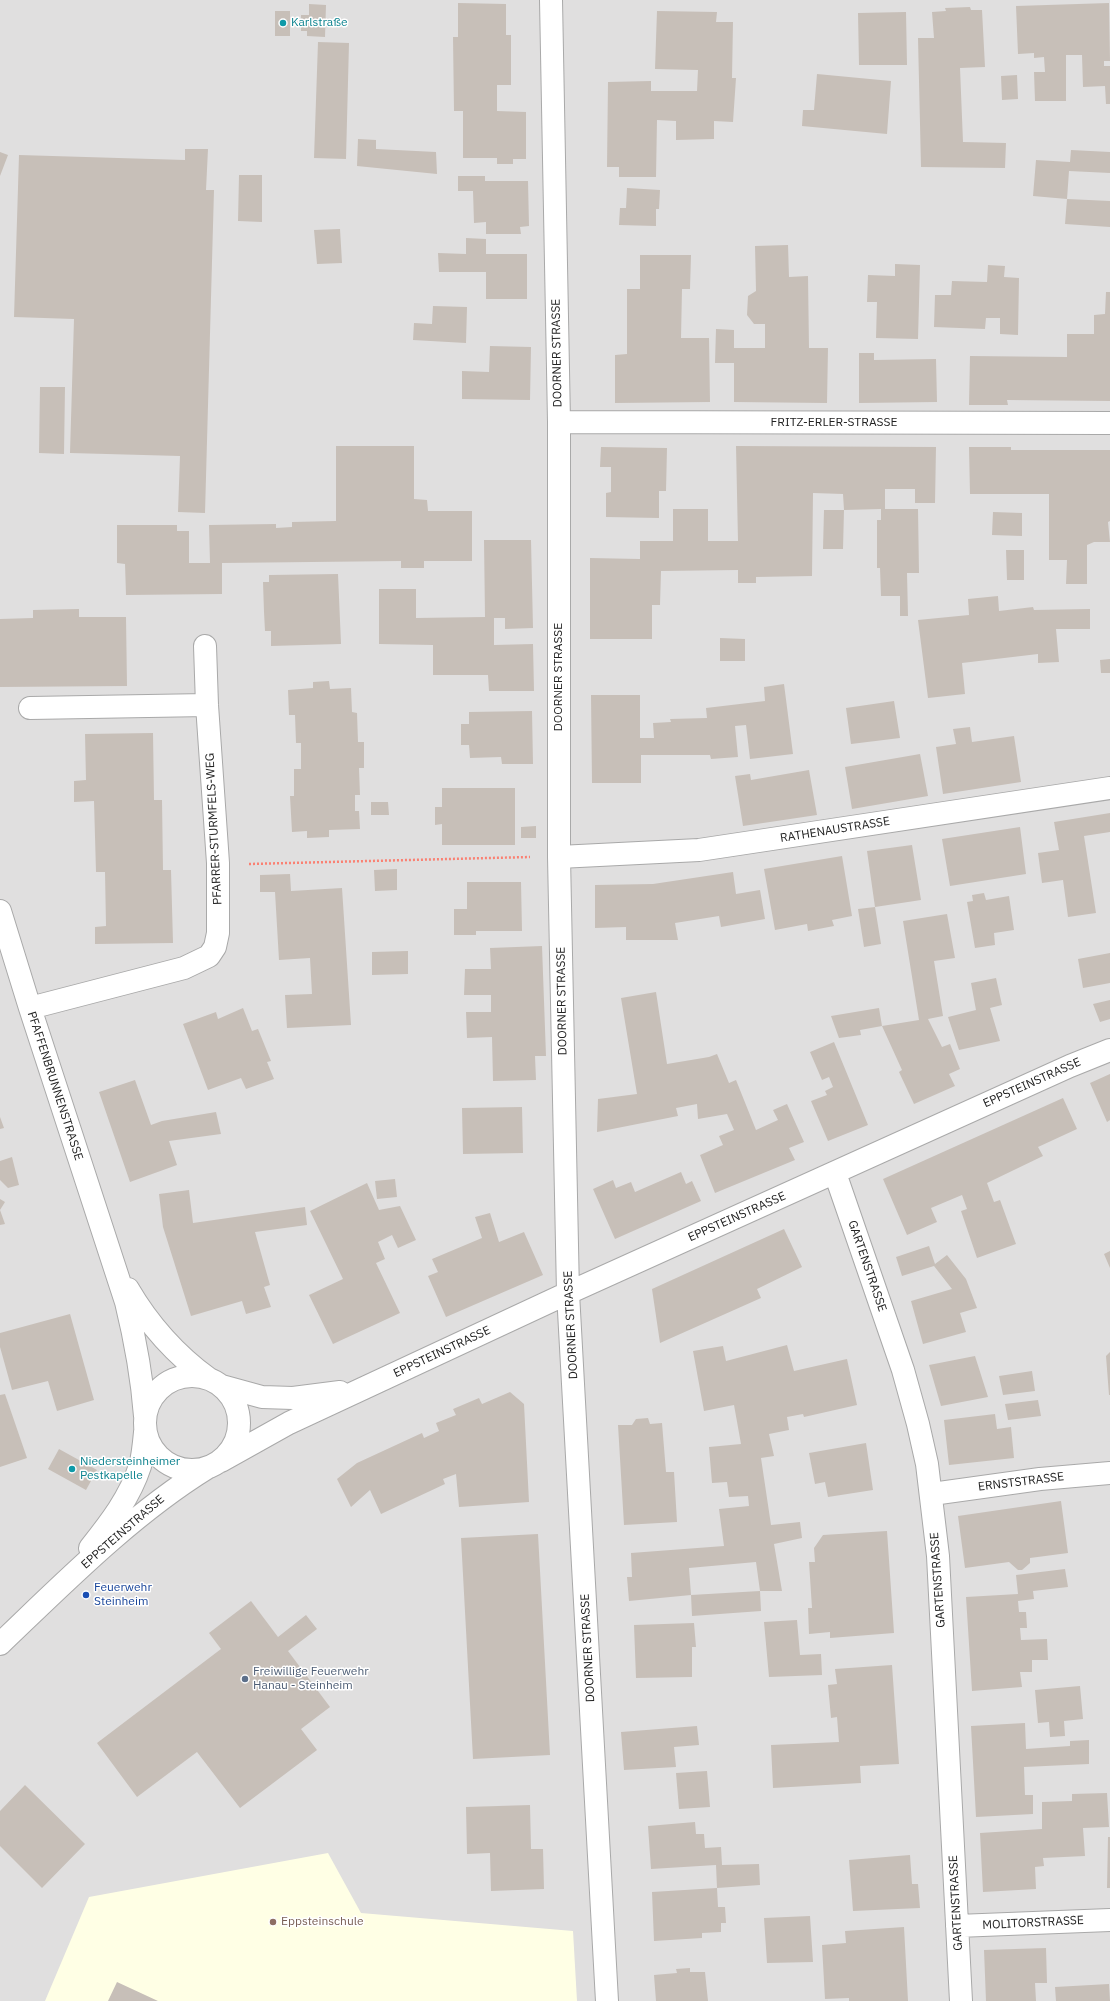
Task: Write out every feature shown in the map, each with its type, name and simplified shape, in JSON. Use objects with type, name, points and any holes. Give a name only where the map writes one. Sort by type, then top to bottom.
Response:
[{"type":"street","name":"DOORNER STRASSE","points":[[551,0],[559,422],[559,857],[568,1292],[607,2001]]},
{"type":"street","name":"FRITZ-ERLER-STRASSE","points":[[559,422],[1110,424]]},
{"type":"street","name":"PFARRER-STURMFELS-WEG","points":[[30,1008],[184,968],[209,956],[215,947],[218,933],[218,864],[207,705],[205,646]]},
{"type":"street","points":[[30,708],[207,705]]},
{"type":"street","name":"RATHENAUSTRASSE","points":[[559,857],[699,850],[1110,788]]},
{"type":"street","name":"PFAFFENBRUNNENSTRASSE","points":[[0,911],[112,1261],[134,1336],[143,1388],[145,1424]]},
{"type":"street","name":"EPPSTEINSTRASSE","points":[[0,1644],[61,1587],[176,1488],[215,1464],[289,1423],[568,1292],[1070,1066],[1110,1050]]},
{"type":"street","name":"GARTENSTRASSE","points":[[835,1173],[903,1370],[918,1424],[932,1494],[938,1556],[961,2001]]},
{"type":"street","name":"PFAFFENBRUNNENSTRASSE","points":[[112,1261],[134,1299],[162,1337],[175,1352],[216,1382]]},
{"type":"street","points":[[197,1376],[216,1382],[234,1402],[239,1417],[239,1430],[236,1442],[215,1464],[191,1470],[177,1468],[161,1458],[151,1447],[145,1424],[152,1398],[162,1386],[181,1377],[197,1376]]},
{"type":"street","name":"EPPSTEINSTRASSE","points":[[216,1382],[262,1397],[293,1398],[366,1387]]},
{"type":"street","name":"EPPSTEINSTRASSE","points":[[61,1587],[122,1505],[133,1484],[140,1465],[145,1424]]},
{"type":"street","name":"ERNSTSTRASSE","points":[[932,1494],[1040,1479],[1110,1473]]},
{"type":"street","name":"MOLITORSTRASSE","points":[[957,1926],[1110,1920]]},
{"type":"path","points":[[218,864],[559,857]]},
{"type":"shaded area","points":[[0,0],[1110,0],[1110,2001],[0,2001]]},
{"type":"shaded area","name":"Eppsteinschule","points":[[328,1853],[361,1913],[573,1931],[577,2001],[45,2001],[89,1897]]},
{"type":"building","points":[[458,3],[506,4],[506,35],[511,35],[511,85],[497,85],[497,111],[526,112],[526,159],[513,159],[513,164],[497,164],[497,158],[463,158],[463,111],[454,111],[453,37],[458,37]]},
{"type":"building","points":[[1109,3],[1110,61],[1104,61],[1104,66],[1110,66],[1110,104],[1106,104],[1105,86],[1083,87],[1082,55],[1066,55],[1066,101],[1035,101],[1034,72],[1045,72],[1044,57],[1034,58],[1034,53],[1018,54],[1016,6]]},
{"type":"building","points":[[309,4],[326,5],[325,37],[307,36],[307,31],[301,31],[301,15],[309,15]]},
{"type":"building","points":[[970,7],[971,10],[982,10],[985,67],[960,68],[963,142],[1006,143],[1005,168],[921,167],[918,38],[934,38],[932,12],[946,11],[945,8]]},
{"type":"building","name":"Karlstraße","points":[[275,11],[290,11],[290,36],[275,36]]},
{"type":"building","points":[[657,11],[717,12],[716,22],[733,22],[732,78],[736,78],[733,122],[714,121],[714,139],[676,140],[676,121],[657,120],[656,177],[619,177],[619,167],[607,167],[608,82],[651,81],[651,91],[697,91],[698,70],[655,69]]},
{"type":"building","points":[[906,12],[907,65],[859,65],[858,13]]},
{"type":"building","points":[[318,42],[349,43],[346,159],[314,158]]},
{"type":"building","points":[[817,74],[891,81],[887,134],[802,126],[803,110],[814,110]]},
{"type":"building","points":[[1017,75],[1018,99],[1002,100],[1001,76]]},
{"type":"building","points":[[358,139],[376,140],[376,149],[436,152],[437,174],[357,166]]},
{"type":"building","points":[[185,149],[208,149],[206,190],[214,190],[205,513],[178,512],[180,456],[70,453],[74,319],[14,317],[19,155],[185,160]]},
{"type":"building","points":[[1071,150],[1110,152],[1110,173],[1069,171],[1067,199],[1033,196],[1036,160],[1070,162]]},
{"type":"building","points":[[0,152],[8,155],[0,176]]},
{"type":"building","points":[[239,175],[262,175],[262,222],[238,221]]},
{"type":"building","points":[[458,176],[485,176],[485,181],[528,181],[529,226],[520,227],[521,234],[486,234],[486,222],[474,223],[473,191],[458,191]]},
{"type":"building","points":[[627,188],[660,190],[659,209],[656,209],[656,226],[619,225],[620,208],[626,208]]},
{"type":"building","points":[[1067,199],[1110,201],[1110,227],[1065,224]]},
{"type":"building","points":[[340,229],[342,263],[317,264],[314,230]]},
{"type":"building","points":[[466,238],[486,239],[486,254],[527,254],[527,299],[486,299],[486,272],[439,272],[438,253],[466,254]]},
{"type":"building","points":[[788,245],[789,277],[808,276],[809,348],[828,348],[827,403],[734,402],[734,363],[715,363],[716,329],[734,330],[734,348],[765,348],[765,324],[754,324],[747,315],[748,296],[756,291],[755,246]]},
{"type":"building","points":[[640,255],[691,255],[690,289],[682,289],[681,338],[709,338],[710,402],[615,403],[615,355],[627,354],[627,289],[640,289]]},
{"type":"building","points":[[895,264],[920,265],[918,339],[876,338],[877,302],[867,302],[868,275],[895,276]]},
{"type":"building","points":[[988,265],[1005,266],[1004,277],[1019,278],[1018,335],[1000,334],[1000,318],[986,318],[985,329],[934,327],[935,295],[951,295],[952,281],[987,282]]},
{"type":"building","points":[[1106,292],[1110,292],[1110,401],[1007,400],[1008,405],[969,405],[970,356],[1067,357],[1067,334],[1094,334],[1094,315],[1105,314]]},
{"type":"building","points":[[433,306],[467,307],[466,343],[413,340],[414,323],[432,324]]},
{"type":"building","points":[[490,346],[531,347],[530,400],[462,399],[462,371],[489,372]]},
{"type":"building","points":[[859,353],[874,353],[874,360],[936,359],[937,402],[859,403]]},
{"type":"building","points":[[40,387],[65,387],[64,454],[39,453]]},
{"type":"building","points":[[336,446],[414,446],[414,499],[427,500],[428,511],[472,511],[472,561],[424,561],[424,568],[401,568],[401,561],[222,563],[222,594],[126,595],[125,564],[117,563],[117,525],[177,525],[177,531],[189,531],[189,563],[210,563],[209,525],[276,524],[276,528],[292,527],[292,522],[336,521]]},
{"type":"building","points":[[736,446],[936,447],[935,503],[915,503],[915,489],[885,489],[885,509],[918,509],[919,573],[907,573],[908,616],[900,616],[900,596],[881,596],[880,568],[877,568],[877,520],[881,520],[881,509],[844,510],[843,494],[813,493],[812,576],[756,577],[756,583],[738,583],[738,570],[661,571],[660,605],[652,605],[652,639],[590,639],[590,558],[640,559],[640,541],[673,541],[673,509],[708,509],[708,541],[738,541]]},
{"type":"building","points":[[601,447],[667,448],[666,491],[659,491],[659,518],[606,517],[606,493],[611,492],[611,467],[600,467]]},
{"type":"building","points":[[969,447],[1011,447],[1011,450],[1110,450],[1110,521],[1108,522],[1110,542],[1094,542],[1087,545],[1087,584],[1066,584],[1067,560],[1049,560],[1049,494],[970,494]]},
{"type":"building","points":[[824,510],[844,510],[843,549],[823,549]]},
{"type":"building","points":[[993,512],[1022,513],[1022,536],[992,535]]},
{"type":"building","points":[[484,540],[531,540],[533,628],[505,629],[505,618],[494,618],[494,645],[533,644],[534,691],[489,691],[488,675],[433,675],[433,645],[379,644],[379,589],[416,589],[416,618],[485,617]]},
{"type":"building","points":[[1006,550],[1024,550],[1024,580],[1007,580]]},
{"type":"building","points":[[338,574],[341,644],[271,646],[271,631],[265,631],[263,582],[269,582],[269,575]]},
{"type":"building","points":[[998,596],[999,611],[1033,607],[1034,610],[1090,609],[1090,629],[1056,629],[1059,662],[1038,663],[1038,654],[962,663],[965,694],[928,698],[918,620],[969,615],[968,599]]},
{"type":"building","points":[[79,609],[79,617],[126,617],[127,686],[0,687],[0,619],[33,618],[33,610]]},
{"type":"building","points":[[720,638],[745,639],[745,661],[720,661]]},
{"type":"building","points":[[1110,659],[1110,673],[1101,673],[1100,660]]},
{"type":"building","points":[[329,681],[330,689],[351,688],[352,712],[357,713],[358,742],[364,742],[364,768],[359,768],[360,795],[355,795],[355,811],[359,811],[360,829],[329,830],[329,837],[307,838],[307,831],[292,832],[290,796],[294,796],[294,769],[301,769],[301,743],[296,743],[295,715],[289,715],[288,690],[313,688],[313,682]]},
{"type":"building","points":[[784,684],[793,754],[750,759],[746,725],[735,726],[738,757],[711,759],[710,755],[641,755],[641,783],[592,783],[591,695],[640,695],[640,738],[654,738],[653,723],[671,722],[670,719],[707,718],[706,708],[765,701],[764,687]]},
{"type":"building","points":[[894,701],[900,738],[851,744],[846,708]]},
{"type":"building","points":[[532,711],[533,764],[502,764],[501,757],[470,758],[469,745],[461,745],[461,724],[469,724],[469,712]]},
{"type":"building","points":[[970,727],[972,742],[1014,736],[1021,782],[943,794],[936,747],[956,744],[953,729]]},
{"type":"building","points":[[153,733],[154,800],[162,800],[163,870],[171,870],[173,943],[95,944],[95,927],[106,926],[105,872],[96,872],[94,801],[74,802],[74,781],[86,780],[85,734]]},
{"type":"building","points":[[920,754],[928,796],[852,809],[845,767]]},
{"type":"building","points":[[809,770],[817,815],[743,826],[735,776],[750,774],[751,780]]},
{"type":"building","points":[[442,788],[515,788],[515,845],[442,845],[442,824],[435,825],[435,807],[442,807]]},
{"type":"building","points":[[371,802],[388,802],[389,815],[371,815]]},
{"type":"building","points":[[1110,813],[1110,832],[1084,836],[1096,913],[1068,917],[1063,880],[1042,883],[1038,853],[1059,850],[1054,822]]},
{"type":"building","points":[[536,826],[536,838],[521,838],[521,827]]},
{"type":"building","points":[[1020,827],[1026,874],[950,886],[942,839]]},
{"type":"building","points":[[912,845],[921,900],[875,907],[867,851]]},
{"type":"building","points":[[842,856],[852,916],[832,920],[834,926],[808,931],[807,924],[775,930],[764,869]]},
{"type":"building","points":[[397,869],[397,890],[375,891],[374,870]]},
{"type":"building","points":[[733,872],[736,894],[760,890],[765,919],[721,927],[719,916],[675,923],[678,940],[626,940],[626,927],[595,928],[595,885],[653,884]]},
{"type":"building","points":[[290,874],[291,891],[342,888],[351,1025],[287,1028],[285,995],[312,994],[310,958],[279,960],[275,892],[260,892],[260,875]]},
{"type":"building","points":[[467,882],[521,882],[522,931],[476,931],[476,935],[454,935],[454,909],[467,909]]},
{"type":"building","points":[[984,893],[986,900],[1009,896],[1014,930],[994,933],[995,945],[975,948],[967,902],[973,901],[972,895]]},
{"type":"building","points":[[875,907],[881,944],[864,947],[858,909]]},
{"type":"building","points":[[947,914],[955,958],[934,961],[943,1016],[928,1019],[942,1047],[950,1044],[960,1069],[949,1074],[955,1086],[914,1104],[899,1072],[902,1070],[882,1026],[919,1020],[903,921]]},
{"type":"building","points":[[542,946],[546,1056],[535,1056],[536,1080],[493,1081],[492,1037],[467,1038],[466,1012],[491,1012],[491,995],[464,995],[465,969],[491,969],[490,948]]},
{"type":"building","points":[[408,951],[408,974],[372,975],[372,952]]},
{"type":"building","points":[[1110,953],[1110,983],[1083,988],[1078,959]]},
{"type":"building","points":[[996,978],[1002,1005],[990,1008],[1000,1041],[959,1050],[948,1017],[976,1010],[971,983]]},
{"type":"building","points":[[656,992],[667,1064],[709,1057],[717,1054],[729,1083],[736,1080],[756,1130],[778,1120],[773,1110],[787,1104],[804,1142],[789,1148],[795,1160],[715,1193],[700,1155],[723,1145],[719,1136],[734,1130],[727,1114],[698,1119],[697,1104],[676,1108],[678,1116],[597,1132],[598,1099],[637,1094],[621,998]]},
{"type":"building","points":[[1110,1000],[1110,1019],[1100,1022],[1093,1004]]},
{"type":"building","points":[[243,1008],[252,1031],[258,1029],[271,1061],[267,1062],[274,1079],[246,1089],[241,1078],[208,1090],[183,1024],[216,1012],[218,1019]]},
{"type":"building","points":[[879,1008],[882,1026],[860,1030],[861,1035],[839,1038],[831,1016]]},
{"type":"building","points":[[834,1042],[868,1125],[828,1141],[811,1101],[827,1095],[825,1091],[833,1087],[829,1077],[822,1080],[810,1052]]},
{"type":"building","points":[[1110,1074],[1110,1120],[1107,1122],[1090,1083]]},
{"type":"building","points":[[135,1080],[151,1125],[162,1121],[216,1112],[221,1134],[169,1141],[177,1165],[130,1182],[99,1092]]},
{"type":"building","points":[[1063,1098],[1077,1129],[1038,1147],[1043,1156],[987,1183],[994,1202],[1000,1200],[1016,1244],[977,1258],[961,1211],[967,1209],[962,1195],[931,1208],[937,1222],[907,1235],[883,1179]]},
{"type":"building","points":[[522,1107],[523,1153],[463,1154],[462,1108]]},
{"type":"building","points":[[0,1117],[4,1128],[0,1129]]},
{"type":"building","points":[[12,1157],[19,1185],[8,1188],[0,1180],[0,1161]]},
{"type":"building","points":[[681,1172],[686,1184],[692,1181],[701,1201],[615,1239],[593,1189],[613,1180],[616,1188],[631,1182],[635,1192]]},
{"type":"building","points":[[395,1179],[397,1197],[377,1199],[375,1181]]},
{"type":"building","points":[[367,1183],[379,1210],[400,1206],[416,1240],[398,1248],[392,1235],[378,1242],[385,1259],[376,1263],[400,1313],[333,1344],[309,1295],[343,1279],[310,1211]]},
{"type":"building","points":[[189,1190],[193,1223],[305,1207],[307,1225],[255,1232],[270,1285],[264,1287],[271,1307],[246,1314],[242,1301],[191,1316],[163,1227],[159,1194]]},
{"type":"building","points":[[0,1199],[5,1202],[0,1210]]},
{"type":"building","points":[[0,1210],[5,1224],[0,1225]]},
{"type":"building","points":[[490,1213],[499,1242],[524,1232],[543,1275],[446,1317],[428,1276],[438,1272],[432,1259],[482,1238],[475,1217]]},
{"type":"building","points":[[784,1229],[802,1267],[757,1289],[761,1298],[660,1343],[652,1289]]},
{"type":"building","points":[[929,1246],[935,1264],[947,1255],[966,1279],[977,1308],[960,1313],[966,1332],[923,1344],[911,1301],[952,1289],[934,1266],[902,1276],[896,1257]]},
{"type":"building","points":[[1110,1251],[1110,1268],[1104,1254]]},
{"type":"building","points":[[70,1314],[94,1400],[57,1411],[48,1381],[12,1390],[0,1347],[0,1333]]},
{"type":"building","points":[[787,1345],[794,1371],[847,1359],[857,1405],[804,1417],[803,1414],[787,1417],[789,1430],[769,1434],[774,1456],[761,1458],[771,1525],[800,1522],[802,1538],[774,1544],[782,1591],[760,1591],[756,1562],[689,1568],[691,1595],[629,1601],[627,1577],[632,1577],[631,1553],[724,1546],[719,1509],[749,1506],[748,1496],[729,1497],[727,1482],[712,1483],[709,1447],[741,1444],[734,1405],[704,1411],[693,1351],[723,1346],[726,1361]]},
{"type":"building","points":[[1110,1352],[1110,1395],[1109,1395],[1106,1356]]},
{"type":"building","points":[[975,1356],[988,1397],[941,1406],[929,1365]]},
{"type":"building","points":[[1032,1371],[1035,1391],[1003,1395],[999,1376]]},
{"type":"building","points":[[510,1392],[524,1404],[529,1502],[459,1507],[456,1474],[443,1479],[445,1484],[381,1514],[370,1490],[351,1507],[337,1479],[357,1463],[422,1433],[424,1438],[439,1431],[436,1423],[456,1415],[453,1409],[479,1398],[482,1404]]},
{"type":"building","points":[[5,1394],[27,1458],[0,1467],[0,1395]]},
{"type":"building","points":[[1038,1400],[1041,1416],[1008,1420],[1005,1404]]},
{"type":"building","points":[[995,1414],[997,1429],[1011,1427],[1014,1458],[949,1465],[944,1420]]},
{"type":"building","points":[[648,1418],[650,1424],[662,1423],[666,1472],[674,1472],[677,1522],[624,1525],[618,1425],[632,1425],[636,1419]]},
{"type":"building","points":[[866,1443],[873,1490],[828,1497],[825,1482],[815,1484],[809,1453]]},
{"type":"building","name":"Niedersteinheimer Pestkapelle","points":[[59,1449],[97,1470],[86,1490],[48,1469]]},
{"type":"building","points":[[1061,1501],[1068,1553],[1030,1558],[1030,1563],[1022,1570],[1018,1570],[1009,1562],[965,1568],[958,1516]]},
{"type":"building","points":[[887,1531],[894,1633],[830,1638],[830,1632],[809,1634],[808,1608],[812,1608],[809,1562],[815,1562],[814,1548],[823,1535]]},
{"type":"building","points":[[538,1534],[550,1755],[473,1759],[461,1538]]},
{"type":"building","points":[[1065,1569],[1068,1587],[1033,1591],[1034,1599],[1018,1601],[1019,1612],[1026,1612],[1027,1628],[1020,1628],[1021,1640],[1047,1639],[1048,1660],[1032,1660],[1032,1672],[1020,1672],[1022,1687],[972,1691],[966,1597],[1018,1594],[1016,1575]]},
{"type":"building","points":[[760,1591],[761,1611],[692,1616],[691,1595]]},
{"type":"building","name":"Freiwillige Feuerwehr Hanau - Steinheim","points":[[251,1601],[278,1637],[306,1615],[317,1629],[288,1651],[330,1707],[301,1729],[317,1750],[240,1808],[197,1752],[137,1797],[97,1743],[221,1649],[209,1633]]},
{"type":"building","points":[[797,1620],[800,1655],[821,1654],[822,1675],[769,1677],[764,1622]]},
{"type":"building","points":[[694,1623],[696,1647],[692,1647],[692,1677],[636,1678],[634,1625]]},
{"type":"building","points":[[892,1665],[899,1764],[860,1766],[861,1783],[773,1788],[771,1745],[839,1742],[837,1717],[831,1718],[828,1685],[837,1684],[835,1669]]},
{"type":"building","points":[[1080,1686],[1083,1719],[1064,1721],[1065,1736],[1050,1737],[1049,1722],[1038,1723],[1035,1690]]},
{"type":"building","points":[[1025,1723],[1026,1749],[1070,1746],[1070,1741],[1089,1740],[1089,1764],[1024,1767],[1025,1795],[1033,1795],[1033,1814],[976,1817],[971,1726]]},
{"type":"building","points":[[697,1726],[699,1745],[674,1747],[676,1767],[624,1770],[621,1732]]},
{"type":"building","points":[[707,1771],[710,1807],[679,1809],[676,1773]]},
{"type":"building","points":[[25,1785],[85,1844],[42,1888],[0,1846],[0,1811]]},
{"type":"building","points":[[1107,1793],[1109,1827],[1083,1828],[1085,1856],[1043,1858],[1044,1866],[1035,1867],[1036,1889],[983,1892],[980,1833],[1042,1829],[1042,1802],[1072,1801],[1072,1794]]},
{"type":"building","points":[[530,1805],[531,1849],[543,1849],[544,1889],[491,1891],[490,1853],[467,1854],[466,1807]]},
{"type":"building","points":[[695,1822],[696,1834],[704,1834],[705,1848],[721,1847],[722,1865],[759,1864],[760,1885],[717,1888],[716,1865],[651,1869],[648,1826]]},
{"type":"building","points":[[1108,1837],[1110,1837],[1110,1888],[1107,1888]]},
{"type":"building","points":[[910,1855],[912,1884],[918,1884],[920,1908],[853,1911],[849,1860]]},
{"type":"building","points":[[717,1888],[718,1907],[725,1907],[726,1923],[721,1923],[721,1932],[702,1933],[702,1938],[654,1941],[652,1892]]},
{"type":"building","points":[[810,1916],[813,1962],[767,1963],[764,1918]]},
{"type":"building","points":[[904,1927],[908,2001],[849,2001],[849,1998],[825,1999],[822,1945],[846,1943],[845,1931]]},
{"type":"building","points":[[1046,1948],[1047,1983],[1035,1983],[1036,2001],[986,2001],[984,1950]]},
{"type":"building","points":[[690,1968],[690,1972],[705,1972],[708,2001],[656,2001],[654,1975],[677,1973],[676,1969]]},
{"type":"building","points":[[117,1982],[158,2001],[108,2001]]},
{"type":"building","points":[[1109,1984],[1110,2001],[1056,2001],[1055,1987]]},
{"type":"place","name":"Karlstraße","points":[[283,23]]},
{"type":"place","name":"Niedersteinheimer Pestkapelle","points":[[72,1469]]},
{"type":"place","name":"Feuerwehr Steinheim","points":[[86,1595]]},
{"type":"place","name":"Freiwillige Feuerwehr Hanau - Steinheim","points":[[245,1679]]},
{"type":"place","name":"Eppsteinschule","points":[[273,1922]]}]
